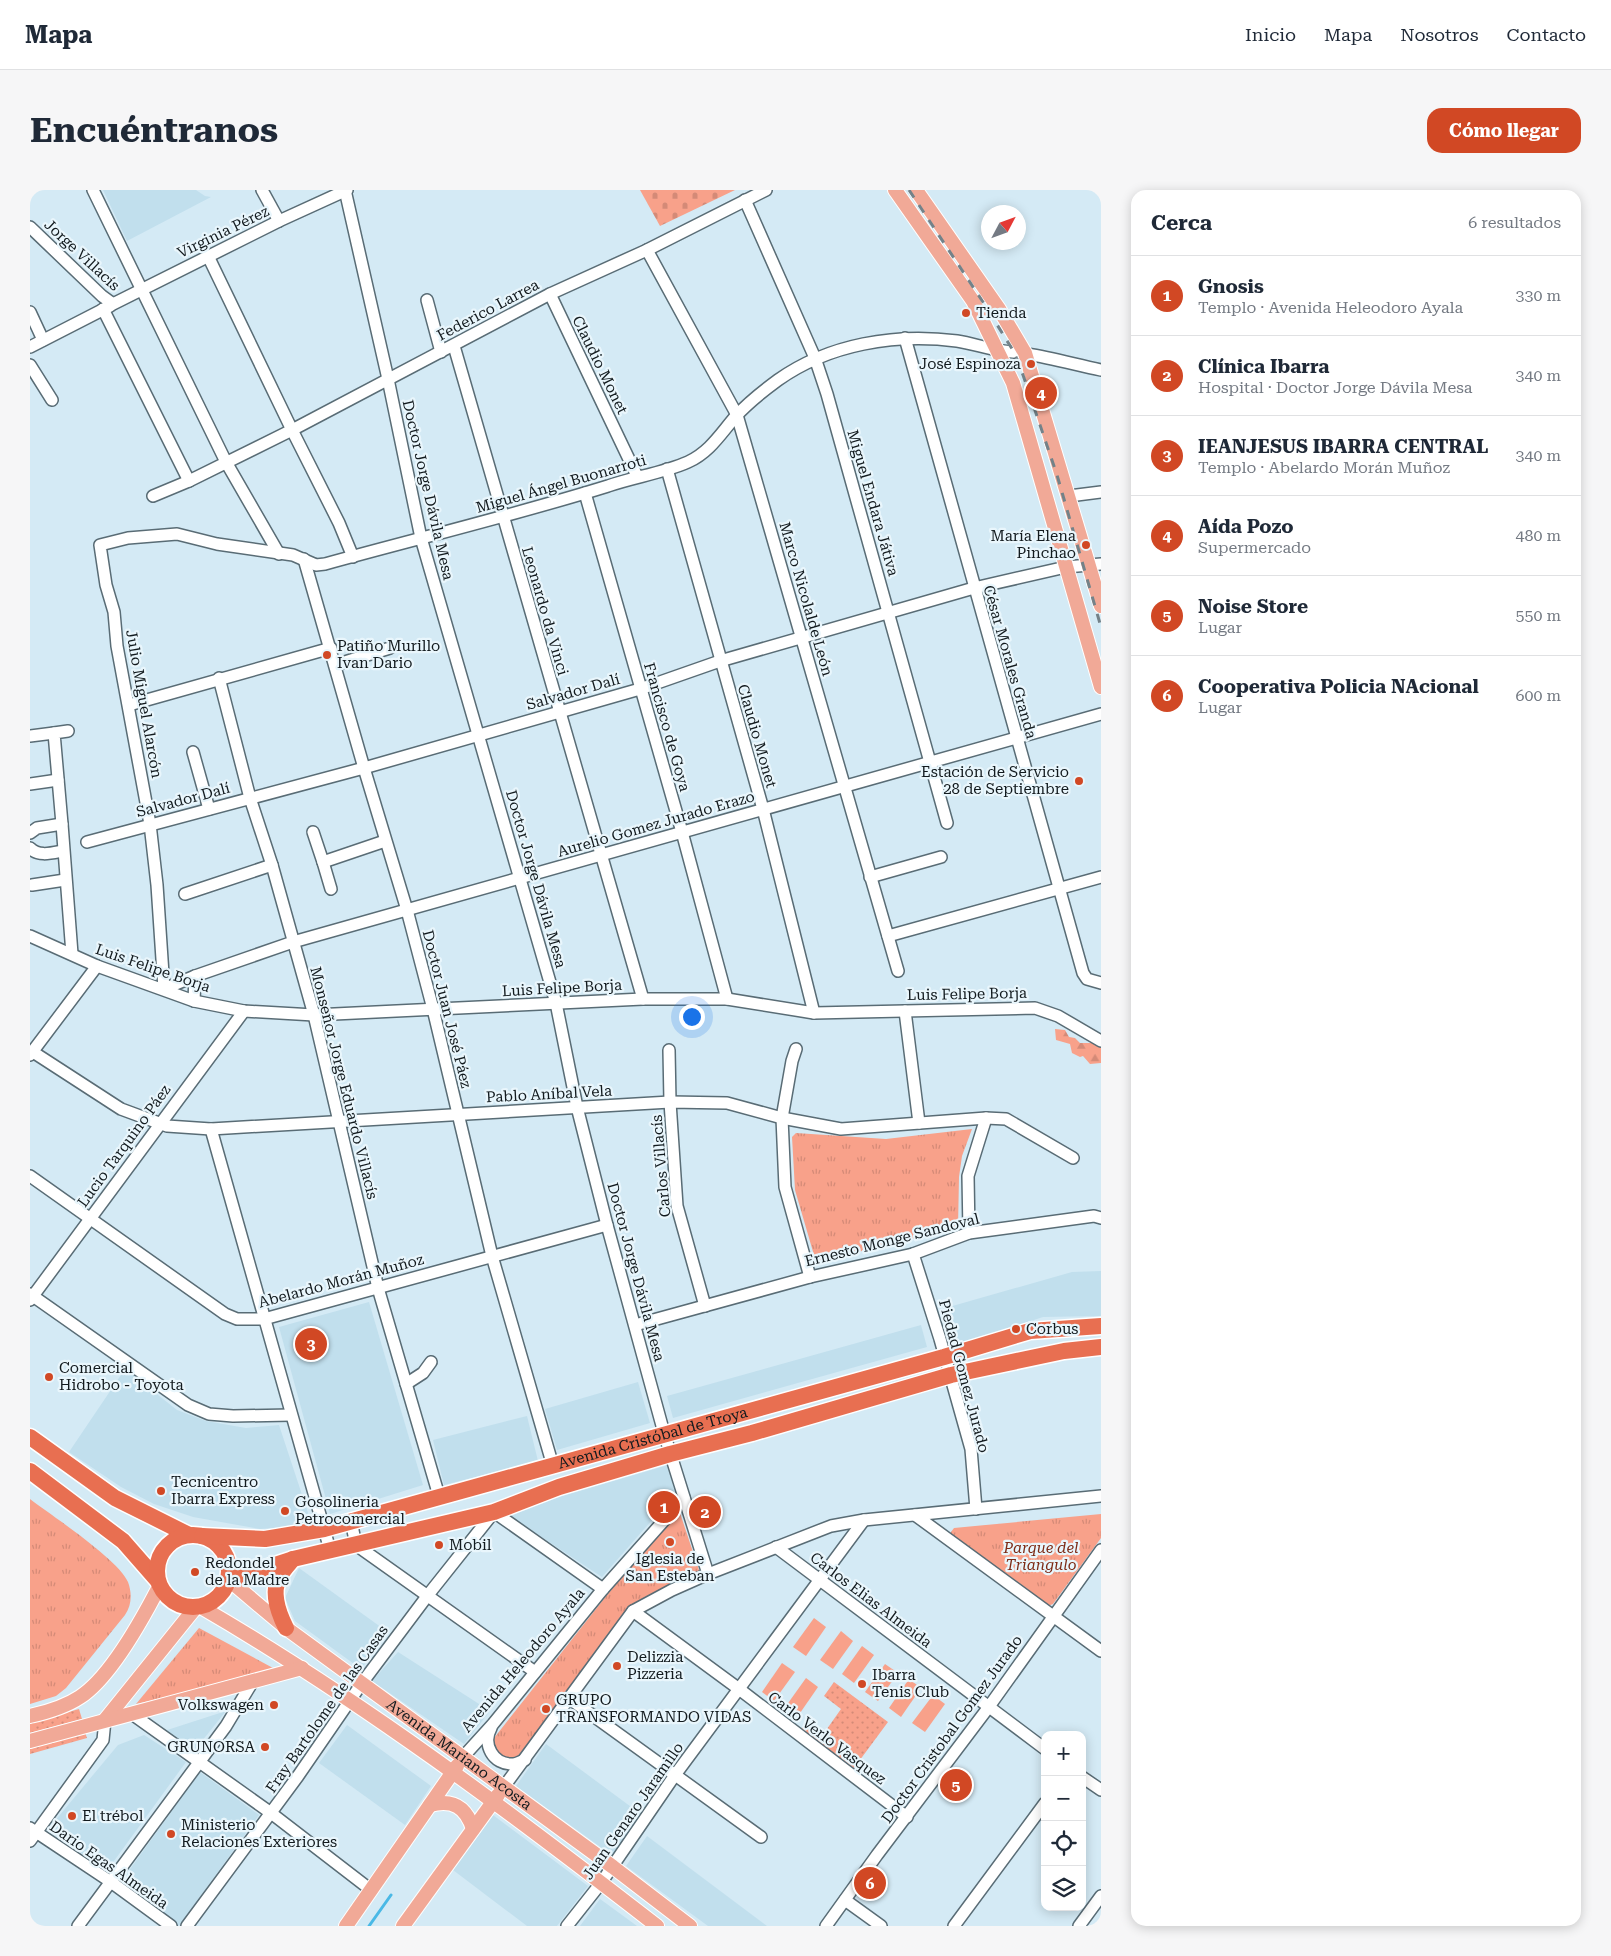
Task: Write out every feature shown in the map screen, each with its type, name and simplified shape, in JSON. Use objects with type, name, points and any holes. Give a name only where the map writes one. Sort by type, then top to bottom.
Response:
[{"type":"highway","name":"Avenida Cristóbal de Troya","points":[[196,1536],[265,1539],[324,1529],[553,1466],[664,1433],[944,1357],[1030,1331],[1101,1326]]},
{"type":"highway","name":"Avenida Cristóbal de Troya","points":[[229,1580],[293,1559],[494,1512],[558,1487],[670,1454],[752,1434],[951,1375],[1064,1351],[1101,1347]]},
{"type":"highway","points":[[30,1437],[115,1498],[219,1546],[228,1564],[229,1580],[217,1599],[199,1607],[189,1607],[174,1602],[168,1598],[159,1583],[124,1541],[30,1471]]},
{"type":"highway","points":[[159,1583],[158,1560],[163,1551],[174,1541],[196,1536]]},
{"type":"highway","points":[[286,1628],[276,1600],[278,1580],[293,1559]]},
{"type":"main road","points":[[895,190],[973,301],[1013,383],[1101,688]]},
{"type":"main road","points":[[916,190],[999,309],[1025,353],[1069,496],[1095,564],[1101,606]]},
{"type":"main road","name":"Avenida Mariano Acosta","points":[[229,1580],[286,1628],[613,1867],[690,1926]]},
{"type":"main road","points":[[30,1716],[59,1708],[81,1697],[99,1680],[122,1650],[145,1613],[159,1583]]},
{"type":"main road","points":[[105,1720],[199,1607]]},
{"type":"main road","name":"Avenida Mariano Acosta","points":[[199,1607],[302,1668],[350,1700],[493,1801],[657,1926]]},
{"type":"main road","points":[[30,1741],[302,1668]]},
{"type":"main road","name":"Avenida Heleodoro Ayala","points":[[346,1926],[463,1757]]},
{"type":"main road","points":[[405,1925],[504,1788]]},
{"type":"main road","points":[[430,1805],[441,1802],[463,1809],[470,1818],[473,1829]]},
{"type":"street","points":[[93,190],[140,290],[226,462],[279,554]]},
{"type":"street","points":[[262,190],[280,221]]},
{"type":"street","name":"Virginia Pérez","points":[[140,290],[346,190]]},
{"type":"street","name":"Doctor Jorge Dávila Mesa","points":[[346,190],[421,538],[556,1004],[578,1108],[607,1225],[670,1454],[708,1574]]},
{"type":"street","name":"Federico Larrea","points":[[153,496],[189,481],[292,430],[550,294],[648,250],[766,190]]},
{"type":"street","name":"Miguel Endara Játiva","points":[[745,200],[815,358],[830,404],[947,823]]},
{"type":"street","name":"Jorge Villacís","points":[[30,227],[102,296],[108,307],[140,290]]},
{"type":"street","name":"Marco Nicolalde León","points":[[648,250],[737,415],[898,972]]},
{"type":"street","points":[[208,256],[339,523],[353,557]]},
{"type":"street","name":"Claudio Monet","points":[[550,294],[637,476]]},
{"type":"street","points":[[427,300],[441,352]]},
{"type":"street","points":[[30,347],[108,307],[189,481]]},
{"type":"street","points":[[30,312],[43,340]]},
{"type":"street","name":"Miguel Ángel Buonarroti","points":[[100,545],[128,538],[177,534],[217,544],[293,555],[316,565],[353,557],[503,517],[637,476],[667,470],[702,454],[737,415],[766,389],[788,373],[815,358],[872,342],[905,338],[958,341],[998,350],[1025,353],[1101,370]]},
{"type":"street","name":"César Morales Granda","points":[[905,338],[1058,890],[1083,973],[1087,979],[1101,983]]},
{"type":"street","name":"Leonardo da Vinci","points":[[454,346],[643,999]]},
{"type":"street","points":[[30,365],[52,400]]},
{"type":"street","name":"Claudio Monet","points":[[667,470],[763,809],[814,1013]]},
{"type":"street","points":[[1069,496],[1101,492]]},
{"type":"street","name":"Francisco de Goya","points":[[585,493],[682,832],[727,999]]},
{"type":"street","name":"Julio Miguel Alarcón","points":[[100,545],[106,585],[114,612],[117,646],[150,824],[158,885],[164,989]]},
{"type":"street","name":"Doctor Juan José Páez","points":[[304,559],[407,910],[433,1009],[492,1256],[553,1466]]},
{"type":"street","name":"Salvador Dalí","points":[[87,842],[364,768],[640,689],[720,661],[974,588],[1066,567],[1095,564]]},
{"type":"street","points":[[129,705],[219,678],[331,648]]},
{"type":"street","points":[[335,665],[390,648]]},
{"type":"street","name":"Monseñor Jorge Eduardo Villacís","points":[[219,678],[250,798],[272,865],[314,1015],[378,1288],[439,1496]]},
{"type":"street","name":"Aurelio Gomez Jurado Erazo","points":[[164,989],[195,976],[293,942],[1101,714]]},
{"type":"street","points":[[30,736],[68,731]]},
{"type":"street","points":[[54,733],[72,954]]},
{"type":"street","points":[[193,752],[209,809]]},
{"type":"street","points":[[30,784],[58,780]]},
{"type":"street","points":[[30,833],[37,828],[62,824]]},
{"type":"street","points":[[313,832],[330,889]]},
{"type":"street","points":[[322,862],[386,841]]},
{"type":"street","points":[[30,848],[40,854],[63,851]]},
{"type":"street","points":[[870,877],[941,856]]},
{"type":"street","points":[[185,894],[272,865]]},
{"type":"street","points":[[888,936],[1101,877]]},
{"type":"street","points":[[32,885],[65,880]]},
{"type":"street","name":"Luis Felipe Borja","points":[[30,936],[98,966],[194,1001],[244,1011],[314,1015],[643,999],[727,999],[814,1013],[1036,1008],[1058,1016],[1101,1041]]},
{"type":"street","points":[[31,1053],[98,966]]},
{"type":"street","points":[[194,1001],[195,976]]},
{"type":"street","name":"Lucio Tarquino Páez","points":[[31,1297],[244,1011]]},
{"type":"street","points":[[905,1011],[918,1123]]},
{"type":"street","points":[[796,1049],[792,1061],[782,1118],[785,1187],[810,1277]]},
{"type":"street","name":"Carlos Villacís","points":[[670,1050],[670,1102],[677,1206],[705,1306]]},
{"type":"street","name":"Pablo Aníbal Vela","points":[[31,1053],[121,1109],[167,1126],[212,1129],[670,1102],[728,1103],[782,1118],[841,1129],[986,1118],[1006,1119],[1073,1158]]},
{"type":"street","points":[[969,1233],[968,1176],[986,1118]]},
{"type":"street","points":[[212,1129],[330,1550]]},
{"type":"street","name":"Abelardo Morán Muñoz","points":[[30,1176],[225,1314],[237,1319],[264,1319],[607,1225]]},
{"type":"street","name":"Ernesto Monge Sandoval","points":[[635,1325],[810,1277],[913,1254],[969,1233],[1094,1216],[1101,1218]]},
{"type":"street","name":"Piedad Gomez Jurado","points":[[913,1254],[951,1375],[971,1449],[976,1509]]},
{"type":"street","points":[[31,1297],[188,1406],[209,1414],[291,1415]]},
{"type":"street","points":[[406,1384],[423,1373],[431,1362]]},
{"type":"street","points":[[504,1788],[633,1611],[672,1590],[831,1526],[864,1520],[1101,1496]]},
{"type":"street","name":"Avenida Heleodoro Ayala","points":[[463,1757],[493,1724],[603,1589],[684,1498]]},
{"type":"street","points":[[494,1512],[603,1589]]},
{"type":"street","name":"Fray Bartolome de las Casas","points":[[187,1926],[298,1776],[362,1683],[428,1595],[494,1512]]},
{"type":"street","points":[[915,1515],[1101,1651]]},
{"type":"street","name":"Juan Genaro Jaramillo","points":[[568,1926],[602,1883],[675,1775],[864,1520]]},
{"type":"street","points":[[351,1521],[356,1545],[535,1672]]},
{"type":"street","name":"Carlos Elias Almeida","points":[[776,1547],[1041,1746]]},
{"type":"street","name":"Doctor Cristobal Gomez Jurado","points":[[826,1926],[988,1708],[1101,1550]]},
{"type":"street","name":"Carlo Verlo Vasquez","points":[[633,1611],[907,1817]]},
{"type":"street","points":[[78,1926],[226,1726],[253,1681]]},
{"type":"street","points":[[570,1699],[761,1837]]},
{"type":"street","points":[[132,1714],[271,1813],[371,1890]]},
{"type":"street","points":[[32,1834],[103,1740],[105,1720]]},
{"type":"street","points":[[493,1724],[488,1734],[488,1746],[493,1756],[502,1762],[514,1764],[525,1760]]},
{"type":"street","points":[[1086,1780],[1101,1790]]},
{"type":"street","points":[[954,1926],[1041,1808]]},
{"type":"street","name":"Dario Egas Almeida","points":[[32,1834],[111,1882],[171,1926]]},
{"type":"street","points":[[1079,1926],[1101,1896]]},
{"type":"street","points":[[845,1900],[881,1926]]},
{"type":"shaded area","points":[[103,190],[196,190],[205,196],[211,197],[127,241]]},
{"type":"shaded area","points":[[1101,1271],[1101,1316],[1043,1317],[952,1347],[942,1309],[1072,1272]]},
{"type":"shaded area","points":[[369,1302],[423,1485],[330,1514],[279,1327]]},
{"type":"shaded area","points":[[921,1325],[927,1347],[673,1418],[667,1396]]},
{"type":"shaded area","points":[[125,1369],[177,1410],[206,1421],[246,1428],[279,1425],[312,1525],[260,1529],[193,1517],[154,1504],[121,1487],[69,1452]]},
{"type":"shaded area","points":[[638,1382],[650,1423],[557,1450],[545,1409]]},
{"type":"shaded area","points":[[527,1416],[538,1461],[444,1485],[433,1440]]},
{"type":"shaded area","points":[[668,1465],[675,1494],[602,1577],[505,1513]]},
{"type":"shaded area","points":[[299,1568],[389,1633],[361,1669],[295,1621],[285,1598]]},
{"type":"shaded area","points":[[398,1652],[490,1711],[464,1744],[372,1681]]},
{"type":"shaded area","points":[[226,1711],[194,1751],[161,1732]]},
{"type":"shaded area","points":[[347,1725],[431,1786],[405,1825],[319,1763]]},
{"type":"shaded area","points":[[144,1735],[186,1762],[106,1872],[49,1828],[118,1745]]},
{"type":"shaded area","points":[[546,1744],[642,1815],[613,1856],[516,1786]]},
{"type":"shaded area","points":[[200,1772],[259,1815],[179,1926],[120,1883]]},
{"type":"shaded area","points":[[493,1815],[588,1886],[557,1926],[527,1926],[453,1870]]},
{"type":"shaded area","points":[[647,1836],[767,1926],[708,1926],[626,1866]]},
{"type":"shaded area","points":[[600,1899],[637,1926],[580,1926]]},
{"type":"green space","points":[[640,190],[735,190],[660,226]]},
{"type":"green space","points":[[1055,1029],[1065,1030],[1069,1037],[1075,1038],[1080,1043],[1095,1043],[1101,1048],[1101,1063],[1090,1064],[1083,1056],[1080,1057],[1072,1053],[1070,1044],[1056,1040]]},
{"type":"green space","points":[[972,1129],[962,1156],[959,1177],[958,1228],[816,1262],[795,1190],[792,1137],[796,1133],[886,1139]]},
{"type":"green space","points":[[30,1499],[84,1538],[112,1562],[128,1582],[131,1595],[129,1607],[125,1615],[66,1688],[56,1696],[30,1704]]},
{"type":"green space","points":[[679,1510],[700,1573],[632,1607],[522,1751],[516,1758],[505,1761],[491,1747],[494,1738],[607,1595]]},
{"type":"green space","name":"Parque del Triangulo","points":[[1101,1514],[1101,1538],[1053,1604],[1048,1606],[951,1536],[954,1528]]},
{"type":"green space","points":[[814,1618],[826,1627],[806,1656],[793,1647]]},
{"type":"green space","points":[[199,1628],[273,1668],[267,1674],[136,1704]]},
{"type":"green space","points":[[841,1631],[853,1641],[833,1669],[820,1660]]},
{"type":"green space","points":[[862,1646],[874,1655],[854,1683],[842,1674]]},
{"type":"green space","points":[[782,1663],[795,1672],[774,1701],[762,1692]]},
{"type":"green space","points":[[885,1664],[898,1673],[878,1701],[865,1692]]},
{"type":"green space","points":[[806,1678],[818,1687],[798,1716],[786,1706]]},
{"type":"green space","points":[[909,1679],[921,1688],[901,1717],[889,1708]]},
{"type":"green space","points":[[834,1682],[888,1722],[854,1768],[801,1730],[805,1724],[822,1736],[841,1709],[824,1696]]},
{"type":"green space","points":[[933,1695],[945,1704],[925,1732],[912,1723]]},
{"type":"green space","points":[[79,1709],[82,1719],[30,1733],[30,1723]]},
{"type":"green space","points":[[85,1732],[87,1738],[30,1754],[30,1747]]},
{"type":"waterway","points":[[369,1926],[391,1895]]},
{"type":"railway","points":[[909,190],[1014,352],[1057,475],[1101,627]]},
{"type":"place","name":"Tienda","points":[[966,313]]},
{"type":"place","name":"José Espinoza","points":[[1031,364]]},
{"type":"place","name":"Aída Pozo","points":[[1041,393]]},
{"type":"place","name":"María Elena Pinchao","points":[[1086,545]]},
{"type":"place","name":"Patiño Murillo Ivan Dario","points":[[327,655]]},
{"type":"place","name":"Estación de Servicio 28 de Septiembre","points":[[1079,781]]},
{"type":"place","name":"Corbus","points":[[1016,1329]]},
{"type":"place","name":"IEANJESUS IBARRA CENTRAL","points":[[311,1344]]},
{"type":"place","name":"Comercial Hidrobo - Toyota","points":[[49,1377]]},
{"type":"place","name":"Tecnicentro Ibarra Express","points":[[161,1491]]},
{"type":"place","name":"Gnosis","points":[[664,1507]]},
{"type":"place","name":"Gosolineria Petrocomercial","points":[[285,1511]]},
{"type":"place","name":"Clínica Ibarra","points":[[705,1512]]},
{"type":"place","name":"Iglesia de San Esteban","points":[[670,1542]]},
{"type":"place","name":"Mobil","points":[[439,1545]]},
{"type":"place","name":"Redondel de la Madre","points":[[195,1572]]},
{"type":"place","name":"Delizzia Pizzeria","points":[[617,1666]]},
{"type":"place","name":"Ibarra Tenis Club","points":[[862,1684]]},
{"type":"place","name":"Volkswagen","points":[[274,1705]]},
{"type":"place","name":"GRUPO TRANSFORMANDO VIDAS","points":[[546,1709]]},
{"type":"place","name":"GRUNORSA","points":[[265,1747]]},
{"type":"place","name":"Noise Store","points":[[956,1785]]},
{"type":"place","name":"El trébol","points":[[72,1816]]},
{"type":"place","name":"Ministerio Relaciones Exteriores","points":[[171,1834]]},
{"type":"place","name":"Cooperativa Policia NAcional","points":[[870,1883]]}]
